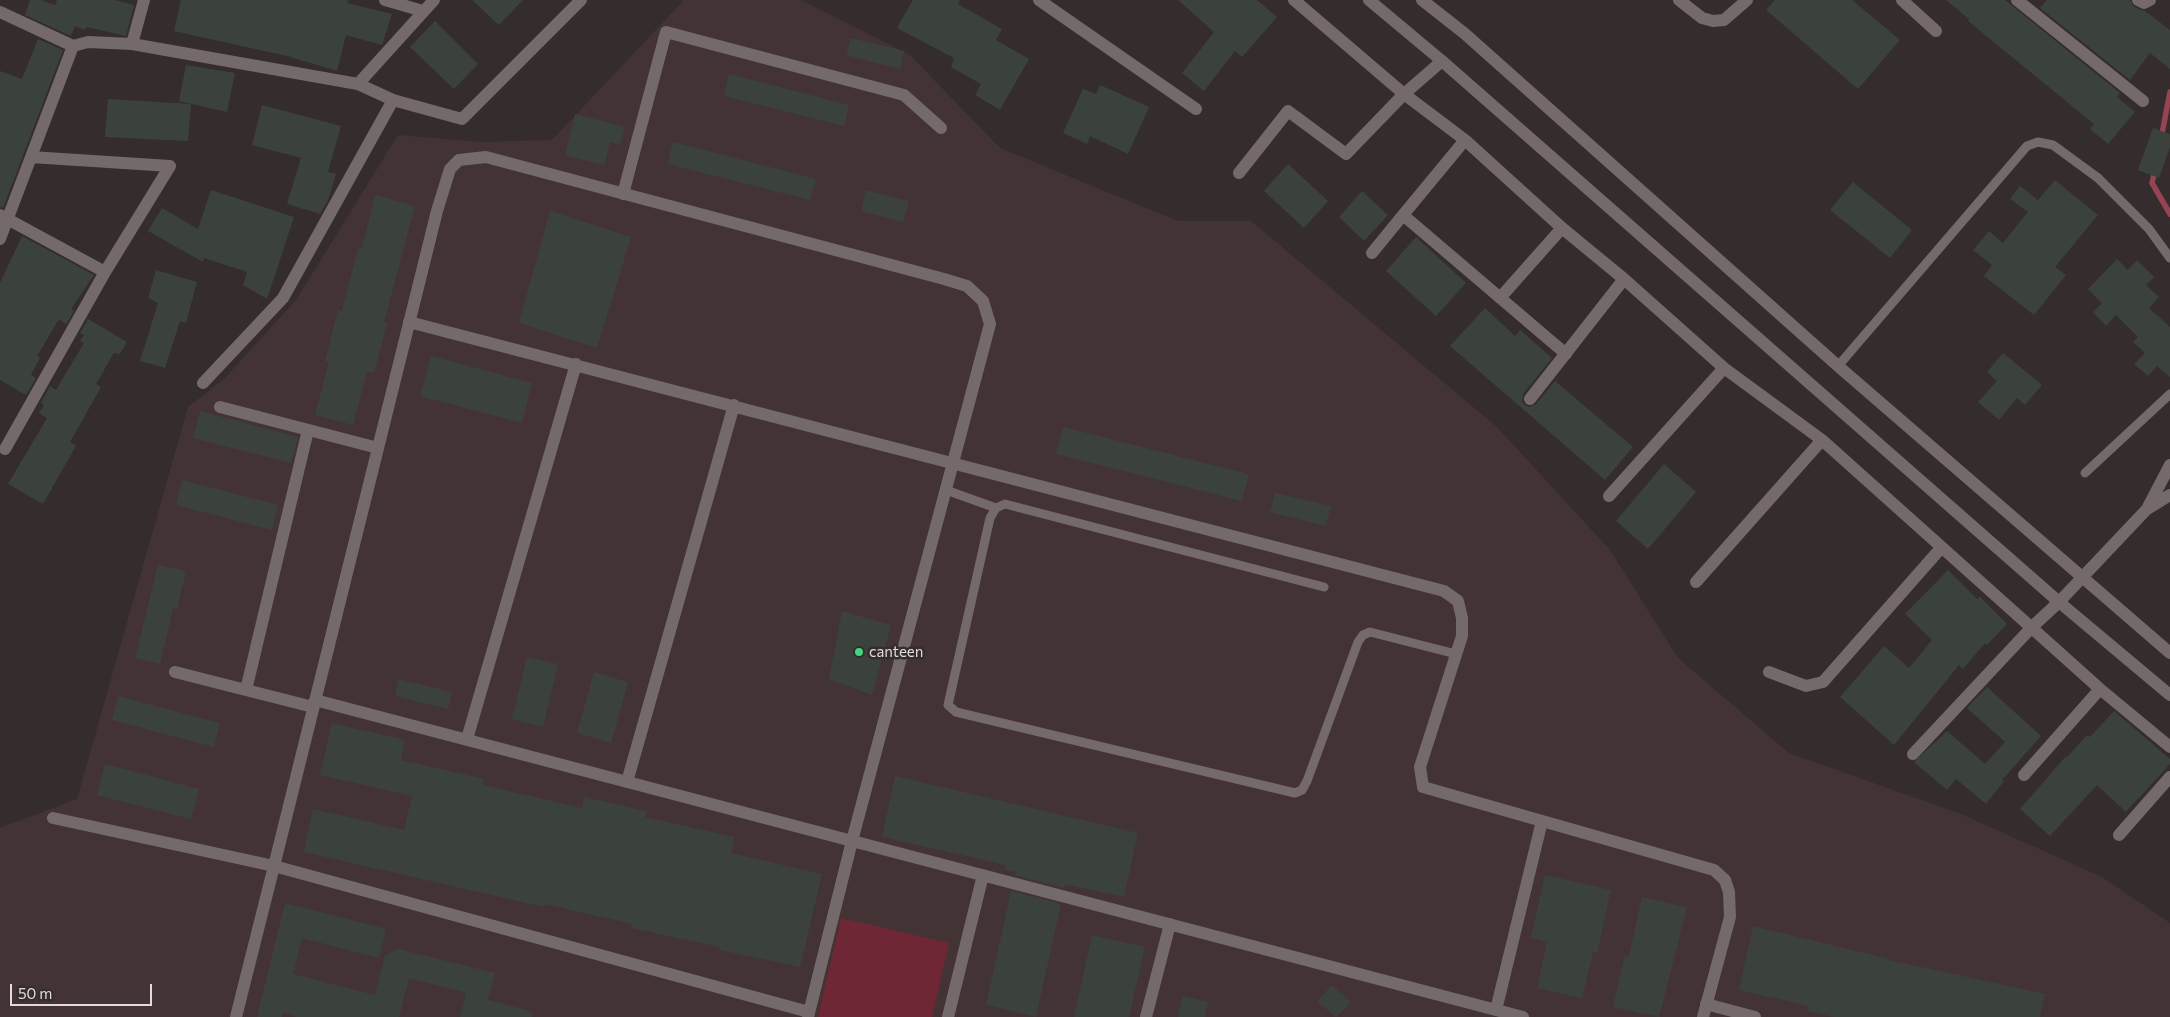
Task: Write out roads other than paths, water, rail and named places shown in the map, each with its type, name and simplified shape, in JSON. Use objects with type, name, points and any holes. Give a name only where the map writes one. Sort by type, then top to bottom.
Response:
[{"type":"street","points":[[132,44],[144,0]]},
{"type":"street","points":[[385,0],[423,11]]},
{"type":"street","points":[[358,84],[434,0]]},
{"type":"street","points":[[0,12],[73,46],[88,42],[132,44],[358,84],[393,100],[462,119],[581,0]]},
{"type":"street","points":[[1039,0],[1196,109]]},
{"type":"street","points":[[1294,0],[1404,94],[1465,140],[1562,228],[1624,279],[1724,368],[1822,440],[2100,689],[2170,747]]},
{"type":"street","points":[[1369,0],[1442,61],[2059,602],[2170,695]]},
{"type":"street","points":[[1422,0],[1464,33],[1838,366],[2170,652]]},
{"type":"street","points":[[1679,0],[1702,18],[1713,21],[1724,20],[1748,0]]},
{"type":"street","points":[[1902,0],[1936,31]]},
{"type":"street","points":[[2017,0],[2143,101]]},
{"type":"street","points":[[2138,0],[2144,3],[2150,0]]},
{"type":"street","points":[[623,194],[666,32],[904,95],[941,128]]},
{"type":"street","points":[[0,239],[4,217],[31,157],[73,46]]},
{"type":"street","points":[[1239,173],[1288,111],[1346,154],[1404,94],[1442,61]]},
{"type":"street","points":[[204,383],[283,298],[393,100]]},
{"type":"street","points":[[1372,252],[1465,140]]},
{"type":"street","points":[[5,449],[105,272],[170,166],[31,157]]},
{"type":"street","points":[[53,818],[274,866],[808,1014],[852,841],[990,324],[983,301],[967,286],[486,158],[454,162],[437,211],[274,866],[236,1017]]},
{"type":"street","points":[[1402,215],[1566,354]]},
{"type":"street","points":[[4,217],[105,272]]},
{"type":"street","points":[[1500,298],[1562,228]]},
{"type":"street","points":[[1530,399],[1624,279]]},
{"type":"street","points":[[409,322],[954,462],[1444,591],[1458,601],[1462,618],[1462,636],[1420,767],[1422,786],[1714,870],[1725,880],[1729,892],[1730,917],[1703,1017]]},
{"type":"street","points":[[466,739],[576,364]]},
{"type":"street","points":[[1609,496],[1724,368]]},
{"type":"street","points":[[627,782],[734,405]]},
{"type":"street","points":[[220,408],[378,448]]},
{"type":"street","points":[[246,690],[308,430]]},
{"type":"street","points":[[1696,582],[1822,440]]},
{"type":"street","points":[[2147,509],[2170,465]]},
{"type":"street","points":[[1913,754],[2032,627],[2059,602],[2147,509],[2170,495]]},
{"type":"street","points":[[1769,672],[1806,686],[1823,682],[1941,548]]},
{"type":"street","points":[[175,672],[246,690],[314,703],[466,739],[1170,924],[1489,1011],[1523,1017]]},
{"type":"street","points":[[2024,775],[2100,689]]},
{"type":"street","points":[[2119,835],[2170,776]]},
{"type":"street","points":[[1489,1011],[1542,820]]},
{"type":"street","points":[[948,1017],[983,875]]},
{"type":"street","points":[[1146,1017],[1170,924]]},
{"type":"street","points":[[1706,1004],[1755,1017]]},
{"type":"lane","points":[[1838,366],[2027,146],[2038,142],[2053,144],[2098,178],[2149,229],[2170,258]]},
{"type":"lane","points":[[2085,472],[2170,394]]},
{"type":"lane","points":[[946,490],[996,508]]},
{"type":"lane","points":[[1324,587],[1005,504],[996,508],[990,518],[948,705],[956,712],[1295,793],[1302,790],[1307,781],[1358,642],[1363,635],[1370,632],[1456,654]]},
{"type":"waterway","points":[[2161,139],[2170,92]]},
{"type":"waterway","points":[[2155,170],[2152,183],[2170,214]]},
{"type":"place","name":"canteen","points":[[859,652]]}]
